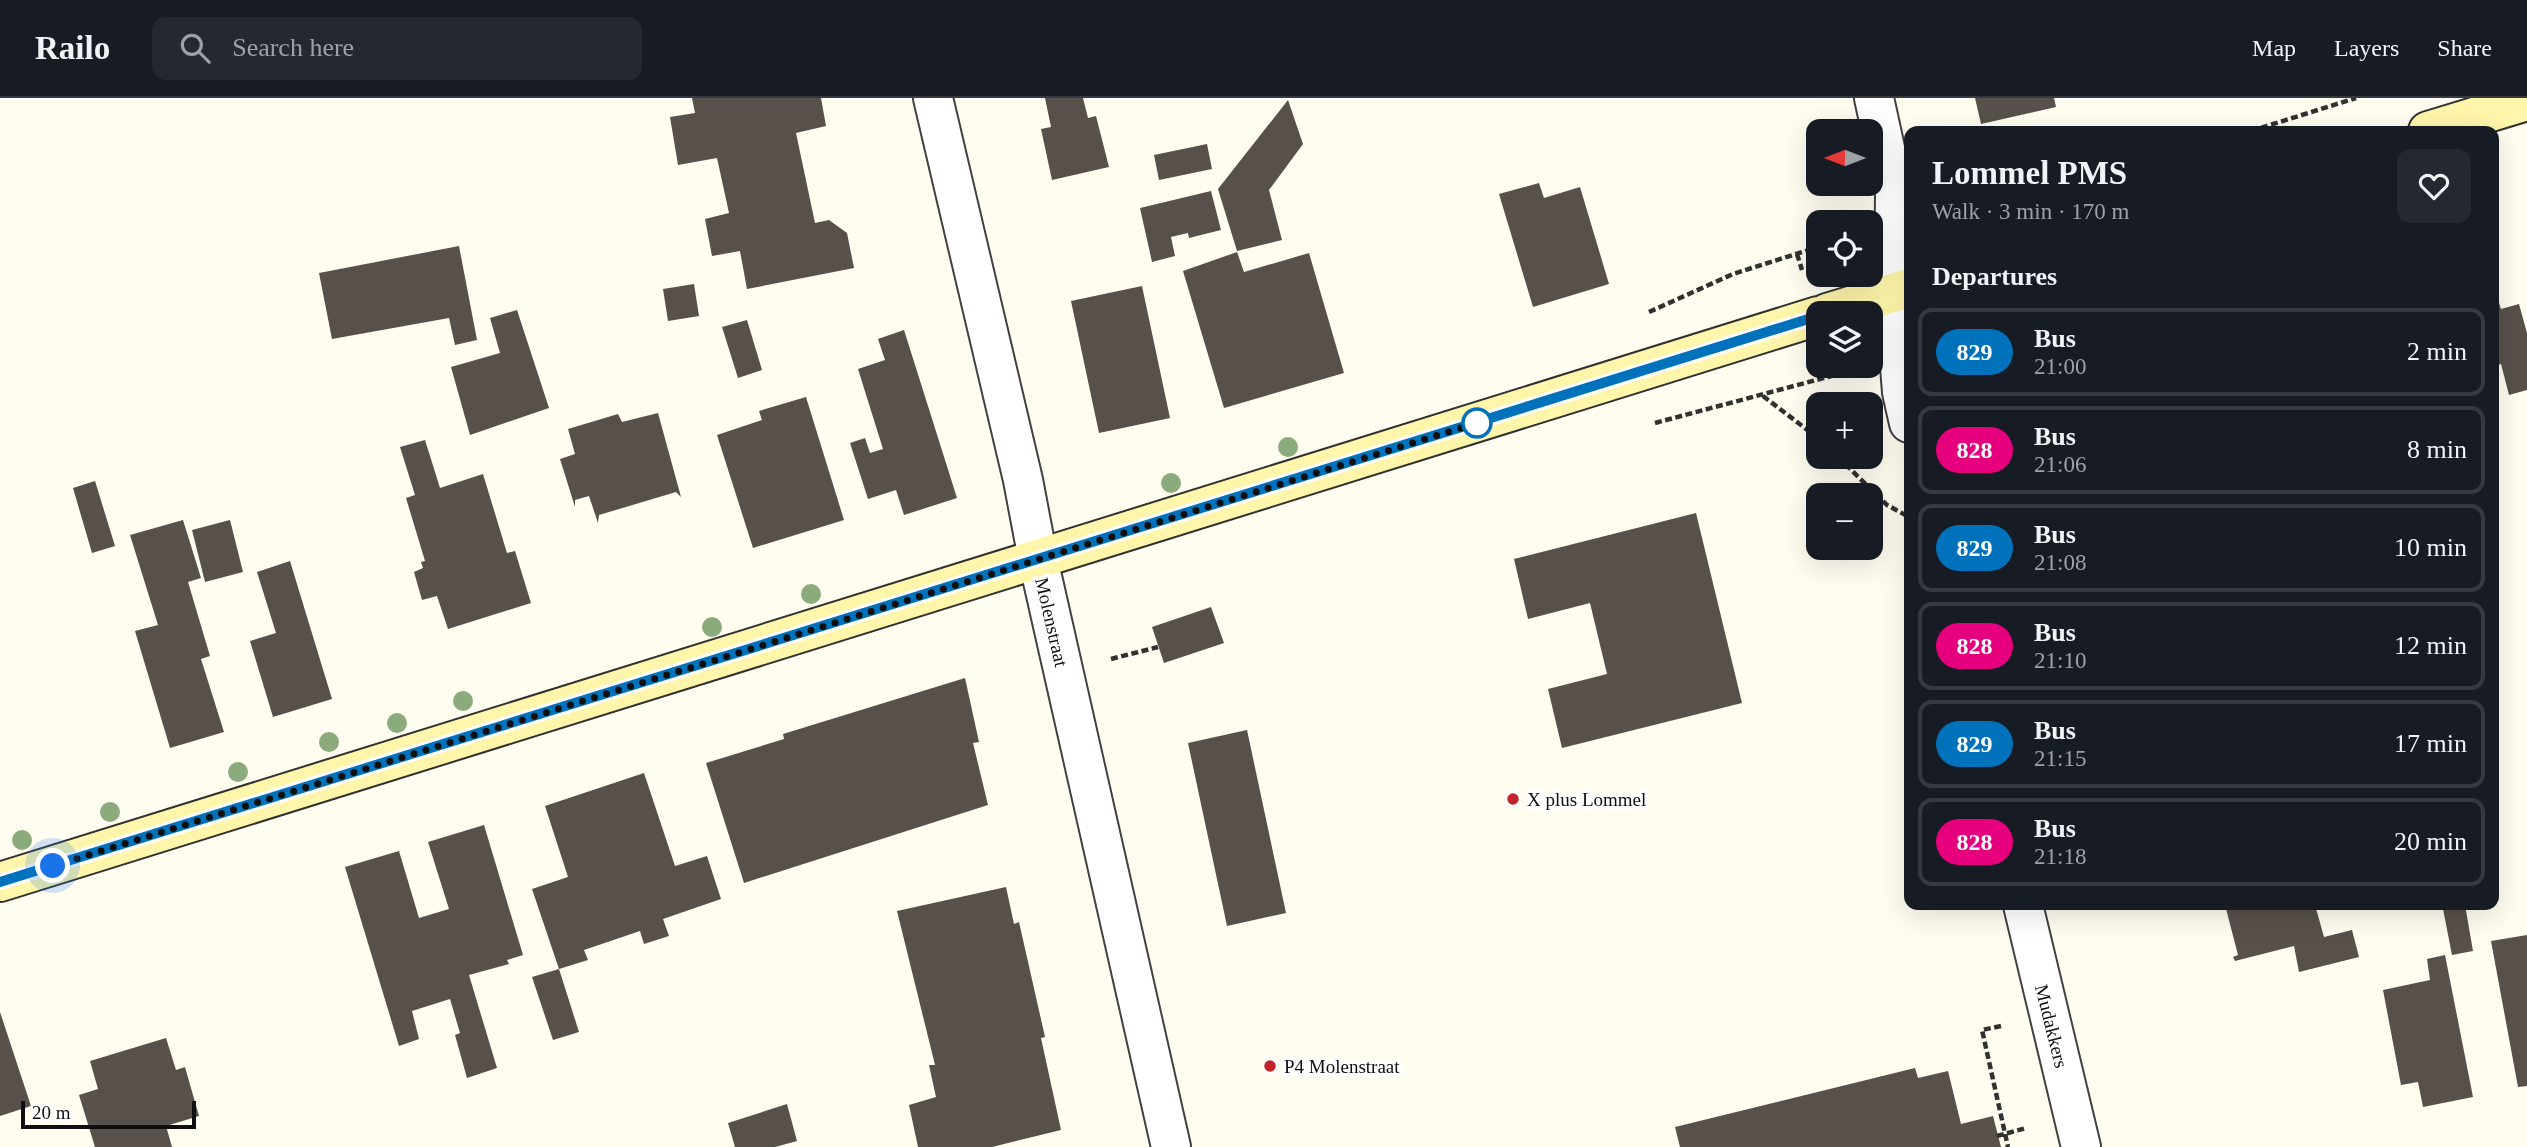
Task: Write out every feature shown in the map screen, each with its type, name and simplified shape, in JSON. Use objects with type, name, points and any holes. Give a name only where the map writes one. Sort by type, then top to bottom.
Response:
[{"type":"main road","points":[[2444,126],[2527,101]]},
{"type":"main road","points":[[1866,301],[1902,290]]},
{"type":"main road","points":[[0,882],[1806,320]]},
{"type":"street","name":"Molenstraat","points":[[933,98],[1023,480],[1038,559],[1171,1147]]},
{"type":"street","points":[[1874,98],[1895,194],[1902,290],[1904,402]]},
{"type":"street","name":"Mudakkers","points":[[2024,910],[2081,1147]]},
{"type":"path","points":[[2267,126],[2356,98]]},
{"type":"path","points":[[1797,254],[1806,251]]},
{"type":"path","points":[[1762,396],[1806,429]]},
{"type":"path","points":[[1850,469],[1887,505],[1904,514]]},
{"type":"path","points":[[2008,1147],[1982,1031],[2049,1014]]},
{"type":"building","points":[[692,98],[821,98],[826,126],[796,133],[815,223],[829,220],[847,233],[854,268],[747,289],[740,251],[712,256],[705,219],[729,213],[717,158],[678,165],[670,117],[695,113]]},
{"type":"building","points":[[1045,98],[1083,98],[1088,118],[1096,116],[1109,167],[1052,180],[1041,129],[1051,127]]},
{"type":"building","points":[[1975,98],[2054,98],[2056,107],[1981,124]]},
{"type":"building","points":[[1288,100],[1303,144],[1269,190],[1282,240],[1237,251],[1218,189]]},
{"type":"building","points":[[1207,144],[1212,169],[1159,180],[1154,155]]},
{"type":"building","points":[[1539,183],[1544,198],[1580,187],[1609,284],[1533,307],[1499,194]]},
{"type":"building","points":[[1211,191],[1221,230],[1189,238],[1188,233],[1171,237],[1175,256],[1152,262],[1140,208]]},
{"type":"building","points":[[459,246],[477,340],[455,345],[449,318],[332,339],[319,273]]},
{"type":"building","points":[[1237,252],[1244,272],[1309,253],[1344,373],[1224,408],[1183,271]]},
{"type":"building","points":[[694,284],[699,316],[668,321],[663,289]]},
{"type":"building","points":[[1142,286],[1170,418],[1099,433],[1071,301]]},
{"type":"building","points":[[2499,303],[2501,309],[2519,304],[2527,333],[2527,390],[2509,395],[2501,364]]},
{"type":"building","points":[[517,310],[549,408],[470,435],[451,367],[500,353],[490,318]]},
{"type":"building","points":[[747,320],[762,370],[738,378],[722,327]]},
{"type":"building","points":[[904,330],[957,498],[904,515],[896,490],[868,499],[850,443],[865,438],[870,453],[883,449],[858,369],[885,360],[878,339]]},
{"type":"building","points":[[806,397],[844,520],[753,548],[717,435],[762,420],[759,411]]},
{"type":"building","points":[[658,413],[681,497],[676,492],[599,515],[598,523],[589,496],[575,500],[575,507],[560,459],[575,454],[568,429],[618,414],[622,422]]},
{"type":"building","points":[[425,440],[440,488],[483,474],[507,553],[515,551],[531,603],[448,629],[437,596],[422,600],[414,572],[423,568],[421,562],[425,561],[406,498],[415,495],[400,447]]},
{"type":"building","points":[[95,481],[115,546],[92,553],[73,488]]},
{"type":"building","points":[[1696,513],[1742,703],[1562,748],[1548,689],[1607,674],[1590,603],[1528,619],[1514,559]]},
{"type":"building","points":[[183,520],[201,578],[188,582],[210,656],[201,659],[224,732],[170,748],[135,631],[158,625],[130,535]]},
{"type":"building","points":[[230,520],[243,572],[205,582],[192,530]]},
{"type":"building","points":[[290,561],[332,699],[273,717],[250,641],[276,633],[257,572]]},
{"type":"building","points":[[1211,607],[1224,643],[1164,663],[1152,627]]},
{"type":"building","points":[[965,678],[979,742],[973,743],[988,805],[744,883],[706,763],[784,739],[783,734]]},
{"type":"building","points":[[1247,730],[1286,913],[1227,926],[1188,743]]},
{"type":"building","points":[[644,773],[675,866],[707,856],[721,899],[663,919],[669,936],[644,944],[640,931],[584,950],[588,960],[559,969],[532,889],[568,877],[545,806]]},
{"type":"building","points":[[484,825],[523,955],[507,960],[509,964],[469,975],[497,1068],[467,1078],[455,1035],[460,1033],[450,999],[412,1011],[419,1039],[399,1046],[345,867],[399,851],[419,918],[449,909],[428,842]]},
{"type":"building","points":[[1006,887],[1014,924],[1019,922],[1045,1037],[1041,1038],[1061,1130],[992,1147],[918,1147],[909,1105],[936,1097],[929,1065],[935,1065],[897,911]]},
{"type":"building","points":[[2226,910],[2316,910],[2324,937],[2352,930],[2359,957],[2299,972],[2294,946],[2235,961],[2233,957],[2238,955]]},
{"type":"building","points":[[2443,910],[2466,910],[2473,951],[2452,955]]},
{"type":"building","points":[[2527,935],[2527,1086],[2518,1087],[2491,941]]},
{"type":"building","points":[[2445,955],[2473,1097],[2423,1107],[2418,1082],[2401,1085],[2383,990],[2430,980],[2427,959]]},
{"type":"building","points":[[559,969],[579,1032],[553,1040],[532,977]]},
{"type":"building","points":[[0,1012],[31,1106],[0,1116]]},
{"type":"building","points":[[166,1038],[176,1070],[185,1067],[199,1116],[166,1126],[172,1147],[95,1147],[79,1095],[98,1089],[90,1061]]},
{"type":"building","points":[[1915,1068],[1918,1078],[1948,1071],[1961,1124],[1993,1116],[2001,1147],[1680,1147],[1675,1127]]},
{"type":"building","points":[[787,1104],[797,1141],[775,1147],[735,1147],[728,1123]]},
{"type":"bus line","name":"829","points":[[0,882],[1806,320]]},
{"type":"place","name":"X plus Lommel","points":[[1513,799]]},
{"type":"place","name":"P4 Molenstraat","points":[[1270,1066]]},
{"type":"route","points":[[53,866],[1477,423]]}]
